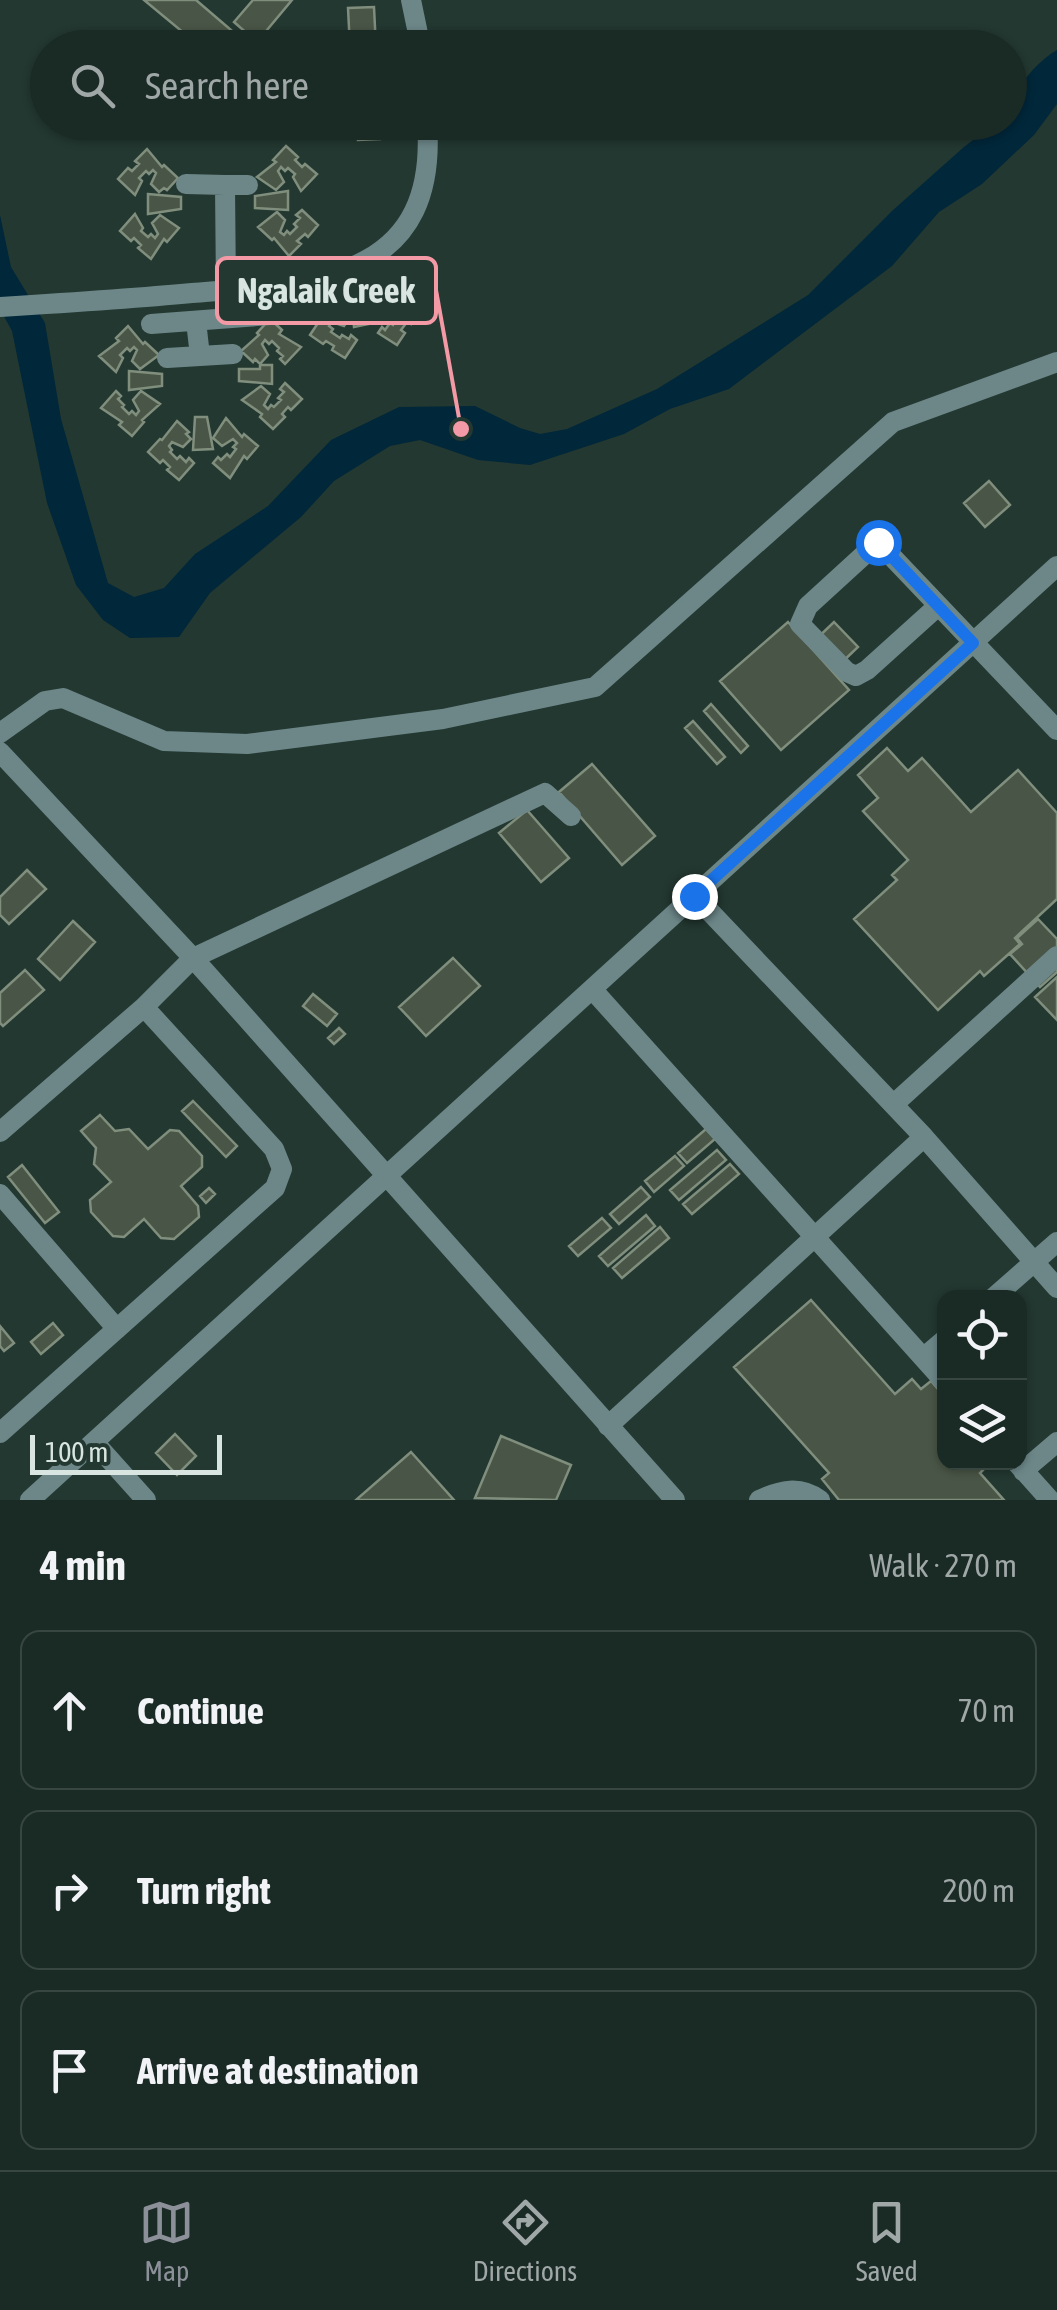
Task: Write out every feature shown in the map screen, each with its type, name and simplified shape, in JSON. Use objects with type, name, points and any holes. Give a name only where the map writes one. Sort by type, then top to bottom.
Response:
[{"type":"street","points":[[412,0],[417,30]]},
{"type":"street","points":[[0,307],[300,283],[344,272],[364,262],[405,228],[418,205],[425,180],[428,140]]},
{"type":"street","points":[[186,184],[248,185]]},
{"type":"street","points":[[225,185],[226,290]]},
{"type":"street","points":[[151,324],[298,312],[300,283]]},
{"type":"street","points":[[196,321],[200,356]]},
{"type":"street","points":[[167,358],[233,354]]},
{"type":"street","points":[[0,732],[44,701],[63,698],[164,740],[246,744],[443,719],[595,687],[893,422],[1057,362]]},
{"type":"street","points":[[938,606],[856,676],[847,672],[800,624],[808,606],[878,542],[1057,730]]},
{"type":"street","points":[[30,1500],[1057,566]]},
{"type":"street","points":[[0,752],[194,958],[674,1500]]},
{"type":"street","points":[[0,1132],[144,1007],[194,958],[545,793],[571,816]]},
{"type":"street","points":[[694,896],[924,1136],[1057,1288]]},
{"type":"street","points":[[894,1104],[1057,956]]},
{"type":"street","points":[[592,988],[943,1380]]},
{"type":"street","points":[[0,1433],[274,1188],[282,1168],[274,1150],[144,1007]]},
{"type":"street","points":[[608,1426],[924,1136]]},
{"type":"street","points":[[0,1194],[117,1329]]},
{"type":"street","points":[[1002,1290],[1057,1242]]},
{"type":"street","points":[[924,1357],[937,1346]]},
{"type":"street","points":[[94,1442],[146,1500]]},
{"type":"street","points":[[1027,1462],[1057,1442]]},
{"type":"street","points":[[1023,1470],[1050,1500]]},
{"type":"street","points":[[759,1500],[782,1490],[814,1495],[820,1500]]},
{"type":"water","points":[[1057,50],[1057,104],[1034,135],[982,184],[939,212],[892,266],[729,389],[670,409],[624,434],[530,465],[478,460],[420,440],[390,446],[334,481],[301,517],[210,593],[179,637],[130,638],[103,620],[76,585],[47,503],[12,331],[0,309],[0,215],[11,267],[45,323],[61,419],[108,583],[134,597],[164,588],[195,554],[268,506],[331,440],[399,407],[475,406],[540,434],[567,429],[657,389],[808,295],[892,211],[973,140],[1027,140],[1027,78]]},
{"type":"building","points":[[144,0],[196,0],[231,30],[180,30]]},
{"type":"building","points":[[253,0],[292,0],[267,30],[243,30],[234,22]]},
{"type":"building","points":[[374,7],[375,30],[349,30],[348,8]]},
{"type":"building","points":[[286,146],[302,167],[305,164],[317,174],[301,191],[295,174],[288,168],[278,171],[284,182],[276,190],[257,177],[276,162],[273,160]]},
{"type":"building","points":[[147,149],[178,178],[167,190],[159,192],[151,184],[156,173],[146,171],[139,178],[142,181],[135,195],[118,179],[128,168],[132,171],[139,164],[135,161]]},
{"type":"building","points":[[288,191],[288,210],[255,208],[255,196]]},
{"type":"building","points":[[148,194],[181,197],[181,209],[148,214]]},
{"type":"building","points":[[302,210],[318,225],[308,237],[305,234],[297,241],[301,244],[289,256],[258,227],[277,212],[285,220],[280,232],[290,234],[300,218],[296,215]]},
{"type":"building","points":[[135,214],[141,231],[148,237],[158,234],[152,223],[160,215],[179,228],[167,242],[164,239],[151,259],[138,248],[141,245],[134,238],[131,241],[120,231]]},
{"type":"building","points":[[383,288],[419,310],[411,324],[407,322],[401,330],[405,333],[397,345],[378,333],[382,327],[385,330],[390,323],[393,325],[398,316],[393,307],[384,315],[374,309]]},
{"type":"building","points":[[363,291],[373,323],[354,327],[351,294]]},
{"type":"building","points":[[333,300],[351,316],[344,326],[332,322],[331,332],[340,338],[342,335],[349,339],[351,335],[357,340],[345,358],[332,350],[334,346],[310,335]]},
{"type":"building","points":[[270,319],[282,330],[279,334],[301,347],[285,364],[272,341],[262,344],[268,355],[260,364],[241,351]]},
{"type":"building","points":[[128,326],[159,355],[140,369],[132,361],[137,350],[127,348],[120,355],[123,358],[116,372],[99,356],[119,341],[116,338]]},
{"type":"building","points":[[260,365],[272,365],[272,384],[239,381],[239,369],[260,369]]},
{"type":"building","points":[[129,371],[162,374],[162,386],[129,390]]},
{"type":"building","points":[[285,383],[302,399],[291,410],[288,407],[282,414],[285,417],[273,429],[260,417],[262,414],[242,400],[261,386],[270,394],[264,405],[268,409],[274,407],[281,400],[278,398],[284,392],[280,389]]},
{"type":"building","points":[[116,391],[129,414],[139,411],[133,400],[141,391],[160,404],[142,420],[132,436],[119,425],[122,422],[101,408]]},
{"type":"building","points":[[195,417],[207,417],[213,449],[193,450]]},
{"type":"building","points":[[226,418],[242,437],[244,434],[258,446],[247,459],[244,456],[230,478],[213,463],[218,457],[230,457],[236,449],[233,439],[222,446],[213,438]]},
{"type":"building","points":[[177,421],[191,439],[183,447],[172,442],[170,452],[177,459],[180,456],[186,462],[189,458],[194,463],[179,480],[167,470],[170,467],[163,460],[160,463],[148,452]]},
{"type":"building","points":[[989,481],[1010,505],[985,527],[964,503]]},
{"type":"building","points":[[788,622],[849,690],[781,750],[720,681]]},
{"type":"building","points":[[834,622],[858,647],[835,669],[811,644]]},
{"type":"building","points":[[711,704],[748,746],[741,753],[704,711]]},
{"type":"building","points":[[693,721],[725,757],[717,764],[685,728]]},
{"type":"building","points":[[887,748],[908,771],[922,758],[971,812],[1018,770],[1057,813],[1057,899],[1015,938],[1020,944],[984,976],[980,971],[938,1010],[854,919],[897,880],[892,875],[908,860],[863,811],[878,798],[858,775]]},
{"type":"building","points":[[592,764],[655,836],[622,865],[559,792]]},
{"type":"building","points":[[527,810],[569,858],[541,882],[499,833]]},
{"type":"building","points":[[27,870],[46,889],[9,924],[0,915],[0,897]]},
{"type":"building","points":[[1038,919],[1057,939],[1057,972],[1040,987],[1010,954],[1022,944],[1017,938]]},
{"type":"building","points":[[73,921],[95,942],[60,980],[38,959]]},
{"type":"building","points":[[453,958],[480,986],[426,1036],[399,1007]]},
{"type":"building","points":[[25,970],[44,990],[3,1026],[0,993]]},
{"type":"building","points":[[1057,977],[1057,1020],[1035,997]]},
{"type":"building","points":[[313,994],[337,1014],[327,1026],[303,1006]]},
{"type":"building","points":[[339,1028],[345,1034],[334,1044],[328,1038]]},
{"type":"building","points":[[193,1101],[237,1146],[226,1157],[182,1111]]},
{"type":"building","points":[[100,1115],[115,1131],[129,1129],[148,1149],[170,1130],[179,1131],[202,1156],[202,1167],[181,1186],[198,1206],[199,1217],[174,1239],[161,1238],[144,1219],[124,1237],[113,1236],[91,1212],[90,1200],[111,1182],[94,1164],[96,1148],[81,1131]]},
{"type":"building","points":[[706,1129],[715,1139],[687,1163],[678,1153]]},
{"type":"building","points":[[717,1150],[726,1160],[679,1200],[670,1190]]},
{"type":"building","points":[[675,1156],[684,1166],[654,1192],[645,1181]]},
{"type":"building","points":[[730,1164],[739,1174],[692,1214],[683,1204]]},
{"type":"building","points":[[22,1165],[59,1212],[45,1223],[8,1177]]},
{"type":"building","points":[[641,1187],[650,1197],[619,1224],[610,1214]]},
{"type":"building","points":[[209,1188],[215,1194],[206,1203],[200,1196]]},
{"type":"building","points":[[646,1215],[655,1226],[608,1266],[599,1256]]},
{"type":"building","points":[[602,1218],[611,1228],[578,1256],[569,1246]]},
{"type":"building","points":[[660,1227],[669,1238],[622,1278],[613,1268]]},
{"type":"building","points":[[811,1300],[895,1394],[912,1379],[921,1389],[931,1381],[937,1388],[937,1470],[983,1470],[980,1473],[1004,1500],[839,1500],[822,1479],[829,1473],[734,1367]]},
{"type":"building","points":[[53,1323],[63,1335],[41,1354],[31,1342]]},
{"type":"building","points":[[0,1326],[14,1343],[4,1351],[0,1346]]},
{"type":"building","points":[[175,1434],[196,1456],[177,1475],[156,1453]]},
{"type":"building","points":[[501,1436],[571,1465],[556,1500],[475,1498]]},
{"type":"building","points":[[411,1452],[454,1500],[356,1500]]},
{"type":"place","name":"Ngalaik Creek","points":[[461,429]]},
{"type":"route","points":[[694,896],[973,643],[878,542]]}]
